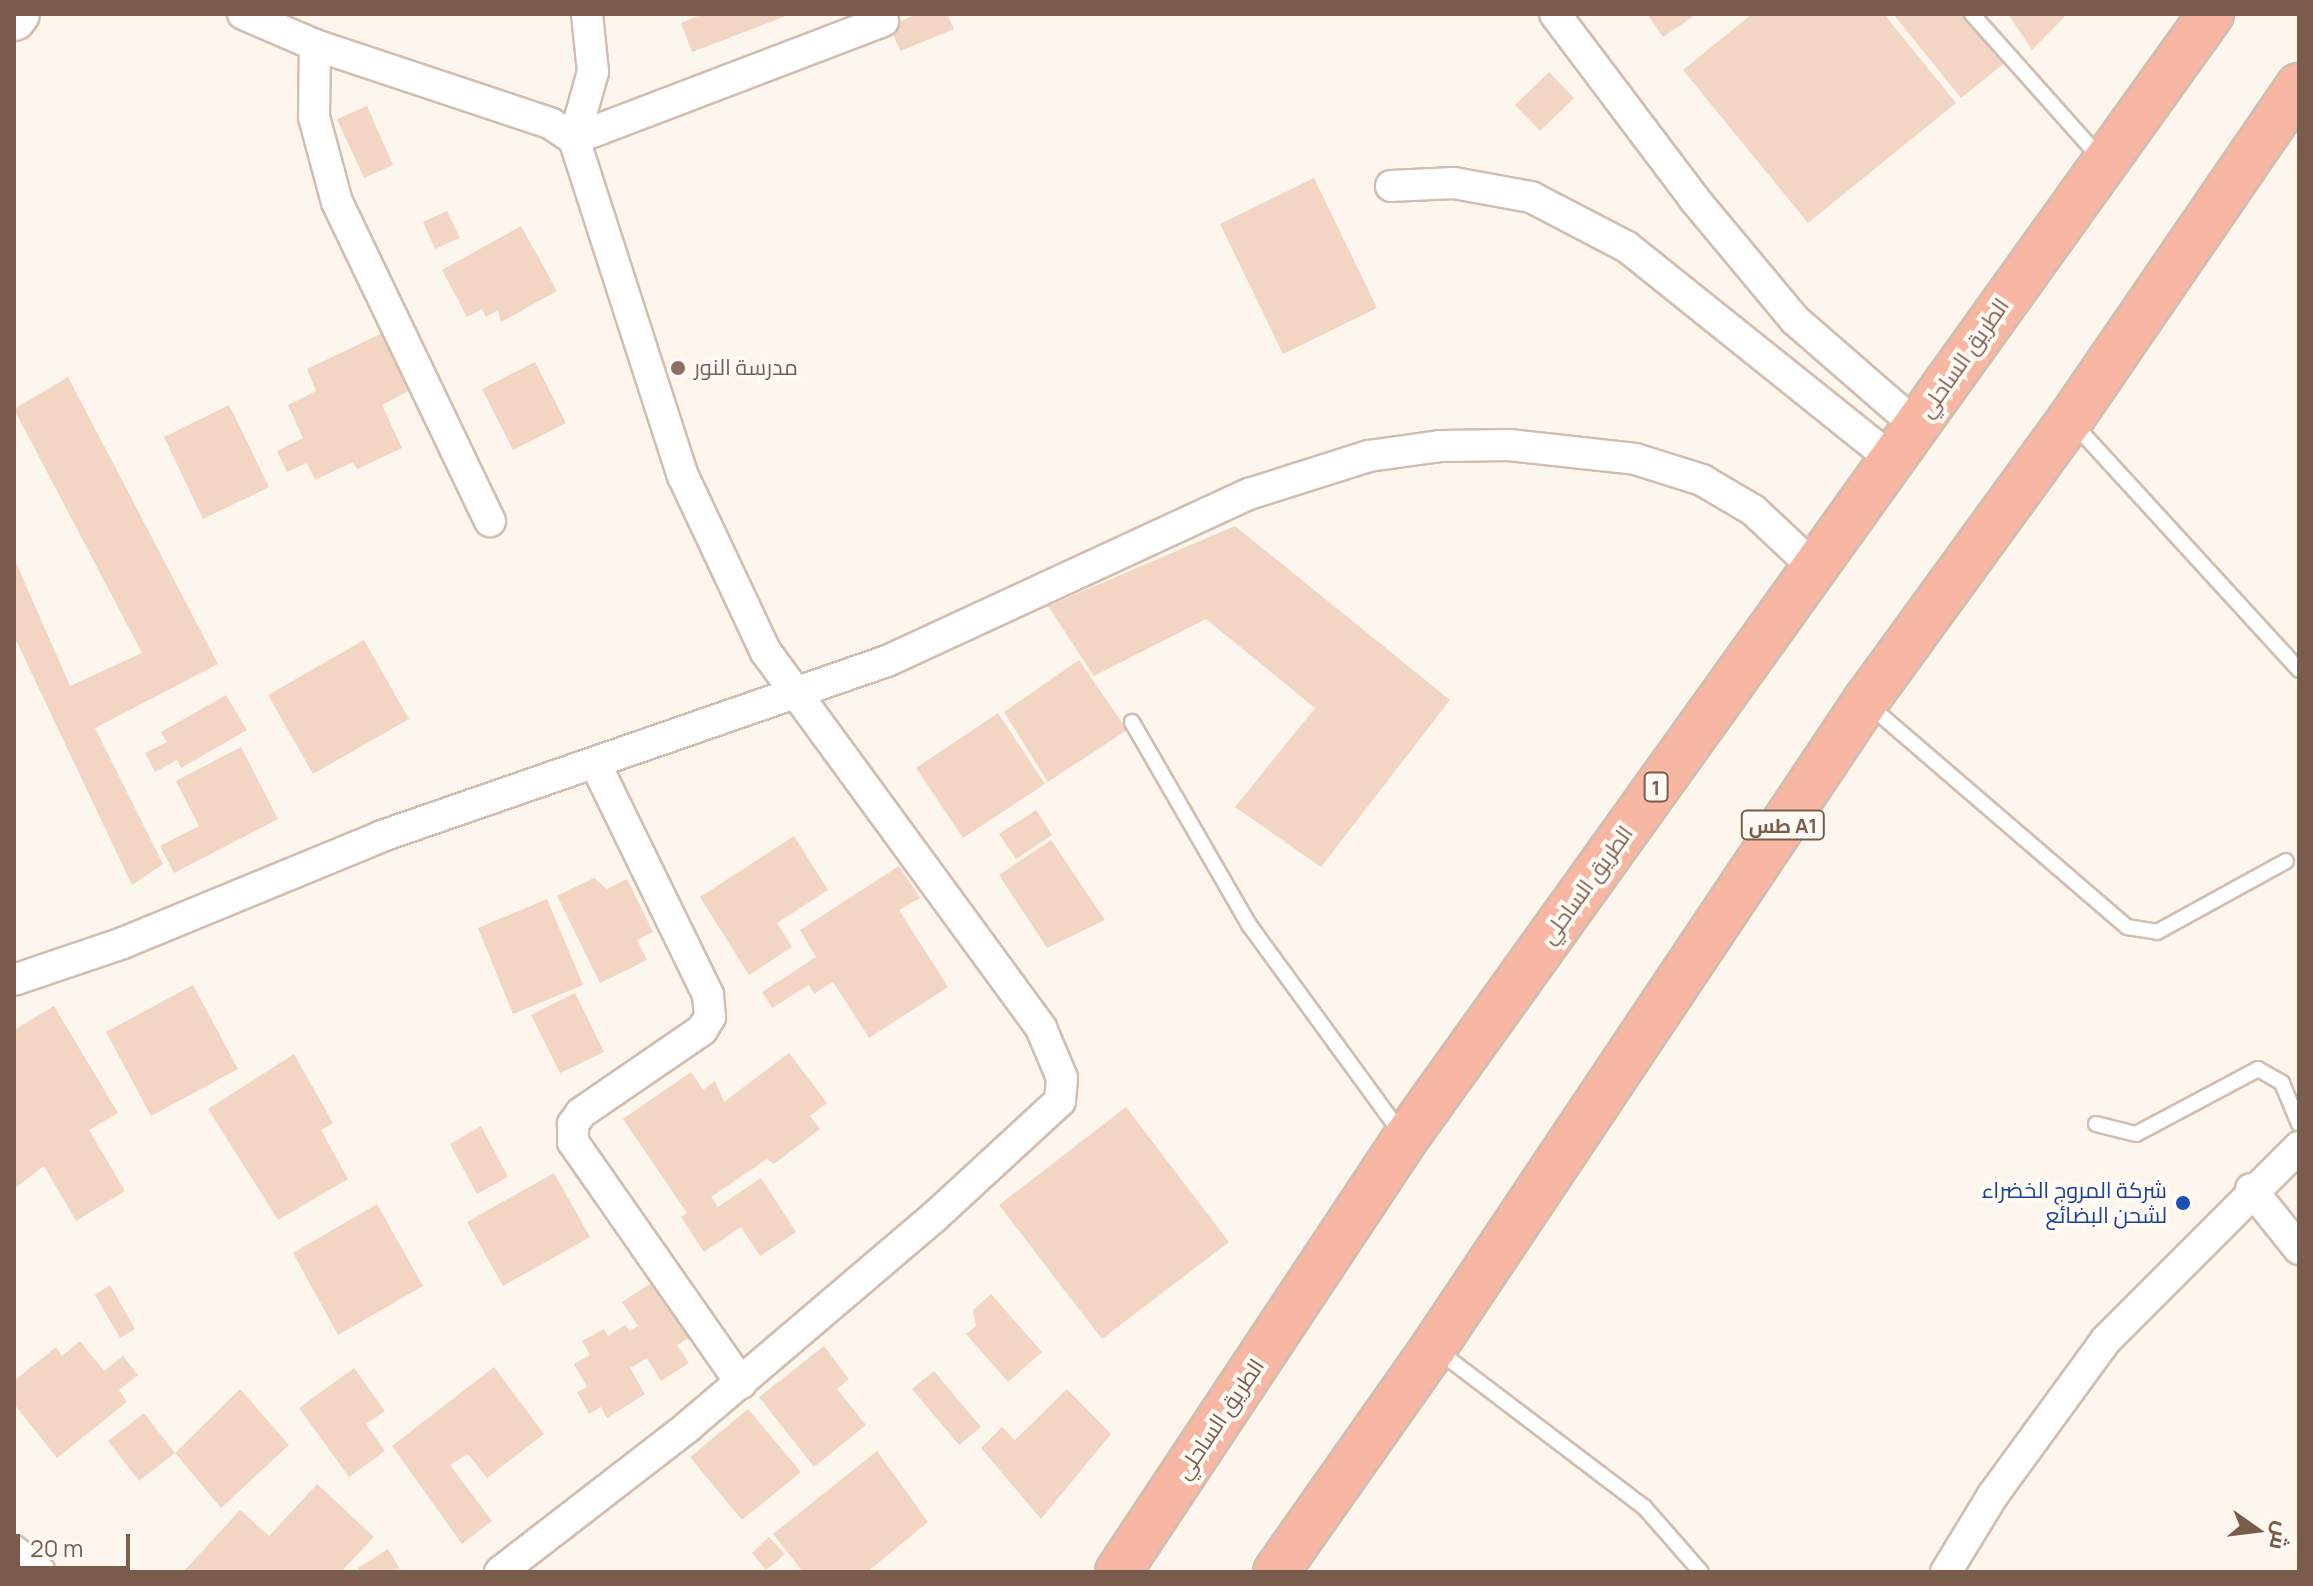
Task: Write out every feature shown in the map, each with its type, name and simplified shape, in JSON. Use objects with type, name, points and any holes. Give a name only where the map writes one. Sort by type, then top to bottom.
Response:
[{"type":"highway","name":"الطريق الساحلي","points":[[1118,1572],[1405,1139],[1902,441],[2211,14]]},
{"type":"highway","name":"طس A1","points":[[1276,1572],[1434,1347],[1865,702],[2070,420],[2299,86]]},
{"type":"street","points":[[14,19],[18,14]]},
{"type":"street","points":[[243,14],[315,45],[535,118],[574,139],[883,21]]},
{"type":"street","points":[[500,1572],[741,1383],[1041,1121],[1060,1101],[1062,1078],[1041,1028],[884,808],[793,695],[753,626],[683,476],[574,139],[593,72],[587,14]]},
{"type":"street","points":[[1555,14],[1695,200],[1902,441]]},
{"type":"street","points":[[315,45],[314,117],[337,202],[490,521]]},
{"type":"street","points":[[1391,186],[1454,183],[1531,197],[1627,247],[1902,441]]},
{"type":"street","points":[[14,980],[123,943],[382,836],[887,661],[1249,494],[1320,468],[1427,448],[1509,445],[1635,459],[1702,480],[1753,510],[1814,567]]},
{"type":"street","points":[[595,763],[708,995],[710,1017],[702,1030],[581,1113],[573,1124],[573,1142],[741,1383]]},
{"type":"street","points":[[1946,1572],[1993,1495],[2106,1340],[2251,1189],[2299,1147]]},
{"type":"street","points":[[2251,1189],[2299,1249]]},
{"type":"street","points":[[14,1551],[40,1572]]},
{"type":"lane","points":[[1972,14],[2103,161]]},
{"type":"lane","points":[[2070,420],[2299,670]]},
{"type":"lane","points":[[1865,702],[2127,927],[2157,932],[2286,861]]},
{"type":"lane","points":[[1132,722],[1250,926],[1405,1139]]},
{"type":"lane","points":[[2096,1124],[2136,1134],[2258,1069],[2282,1083],[2299,1124]]},
{"type":"lane","points":[[1434,1347],[1644,1507],[1701,1572]]},
{"type":"building","points":[[703,14],[786,16],[692,52],[681,23]]},
{"type":"building","points":[[917,14],[947,14],[954,29],[900,51],[890,26]]},
{"type":"building","points":[[1647,14],[1697,14],[1663,37]]},
{"type":"building","points":[[1752,14],[1884,14],[1956,103],[1808,223],[1683,70]]},
{"type":"building","points":[[1893,14],[1968,14],[2007,61],[1961,98]]},
{"type":"building","points":[[2008,14],[2067,14],[2032,50]]},
{"type":"building","points":[[1549,72],[1574,98],[1540,131],[1515,105]]},
{"type":"building","points":[[367,106],[393,165],[364,178],[337,119]]},
{"type":"building","points":[[1314,178],[1377,308],[1283,354],[1220,224]]},
{"type":"building","points":[[447,211],[460,238],[435,249],[423,222]]},
{"type":"building","points":[[521,226],[557,291],[501,322],[498,310],[486,317],[482,309],[467,317],[442,270]]},
{"type":"building","points":[[395,327],[423,383],[382,405],[402,448],[357,469],[353,462],[315,480],[307,463],[287,472],[277,451],[303,438],[288,405],[316,391],[307,369]]},
{"type":"building","points":[[535,362],[566,423],[513,450],[482,389]]},
{"type":"building","points":[[68,377],[218,664],[95,728],[163,864],[132,885],[14,636],[14,558],[70,686],[142,653],[14,409]]},
{"type":"building","points":[[229,405],[269,487],[203,519],[164,437]]},
{"type":"building","points":[[1235,526],[1450,700],[1321,867],[1235,807],[1315,708],[1206,619],[1094,676],[1048,606]]},
{"type":"building","points":[[364,640],[409,719],[313,774],[268,695]]},
{"type":"building","points":[[1079,660],[1127,730],[1048,782],[1004,712]]},
{"type":"building","points":[[226,695],[247,730],[181,768],[177,760],[155,772],[145,753],[167,742],[161,732]]},
{"type":"building","points":[[998,713],[1045,784],[963,838],[916,768]]},
{"type":"building","points":[[241,747],[278,819],[174,873],[160,846],[199,826],[176,781]]},
{"type":"building","points":[[1036,810],[1052,835],[1016,859],[999,834]]},
{"type":"building","points":[[794,836],[828,890],[777,923],[792,947],[749,975],[700,897]]},
{"type":"building","points":[[1051,840],[1105,920],[1047,948],[999,875]]},
{"type":"building","points":[[899,866],[920,898],[899,910],[948,987],[869,1038],[833,982],[814,994],[809,985],[772,1008],[762,992],[816,957],[800,930]]},
{"type":"building","points":[[594,878],[607,889],[627,879],[653,932],[637,940],[647,960],[600,983],[557,896]]},
{"type":"building","points":[[547,899],[583,985],[513,1014],[478,928]]},
{"type":"building","points":[[193,985],[238,1069],[151,1116],[106,1032]]},
{"type":"building","points":[[575,993],[604,1052],[560,1073],[531,1015]]},
{"type":"building","points":[[54,1006],[118,1113],[89,1130],[125,1191],[76,1221],[44,1166],[14,1189],[14,1030]]},
{"type":"building","points":[[789,1053],[827,1103],[810,1116],[820,1129],[774,1164],[767,1159],[711,1197],[718,1207],[761,1178],[796,1232],[760,1256],[741,1227],[704,1252],[681,1217],[687,1213],[623,1119],[691,1072],[703,1090],[715,1081],[724,1102]]},
{"type":"building","points":[[294,1054],[333,1123],[321,1130],[348,1179],[278,1220],[208,1109]]},
{"type":"building","points":[[1126,1107],[1229,1242],[1102,1339],[999,1205]]},
{"type":"building","points":[[481,1126],[508,1177],[477,1194],[450,1144]]},
{"type":"building","points":[[554,1173],[590,1237],[503,1286],[467,1222]]},
{"type":"building","points":[[377,1204],[423,1286],[338,1335],[293,1253]]},
{"type":"building","points":[[662,1276],[698,1332],[677,1345],[689,1363],[661,1381],[647,1358],[630,1368],[645,1394],[607,1418],[601,1407],[589,1414],[577,1392],[587,1387],[574,1364],[590,1355],[582,1341],[604,1329],[608,1336],[625,1325],[630,1331],[638,1326],[622,1302]]},
{"type":"building","points":[[110,1285],[135,1329],[120,1338],[95,1295]]},
{"type":"building","points":[[991,1294],[1042,1352],[1008,1382],[966,1334],[976,1326],[973,1310]]},
{"type":"building","points":[[80,1341],[104,1371],[123,1356],[138,1375],[119,1390],[127,1402],[57,1458],[14,1404],[14,1381],[56,1347],[62,1356]]},
{"type":"building","points":[[824,1346],[849,1379],[837,1389],[866,1425],[814,1467],[759,1397]]},
{"type":"building","points":[[494,1367],[544,1434],[487,1478],[468,1454],[450,1465],[492,1521],[462,1544],[392,1446]]},
{"type":"building","points":[[354,1368],[385,1411],[366,1424],[385,1451],[349,1477],[299,1408]]},
{"type":"building","points":[[934,1371],[981,1427],[959,1445],[912,1389]]},
{"type":"building","points":[[240,1389],[289,1445],[221,1508],[175,1453]]},
{"type":"building","points":[[1067,1389],[1111,1434],[1041,1519],[981,1448],[1002,1427],[1015,1440]]},
{"type":"building","points":[[748,1409],[801,1472],[742,1520],[690,1457]]},
{"type":"building","points":[[144,1413],[175,1453],[139,1481],[108,1441]]},
{"type":"building","points":[[877,1451],[928,1522],[867,1572],[803,1572],[773,1534]]},
{"type":"building","points":[[317,1484],[374,1537],[341,1572],[183,1572],[240,1510],[269,1536]]},
{"type":"building","points":[[769,1537],[785,1554],[766,1570],[752,1553]]},
{"type":"building","points":[[388,1549],[400,1569],[360,1572],[358,1568]]},
{"type":"place","name":"مدرسة النور","points":[[678,368]]},
{"type":"place","name":"شركة المروج الخضراء لشحن البضائع","points":[[2183,1203]]}]
